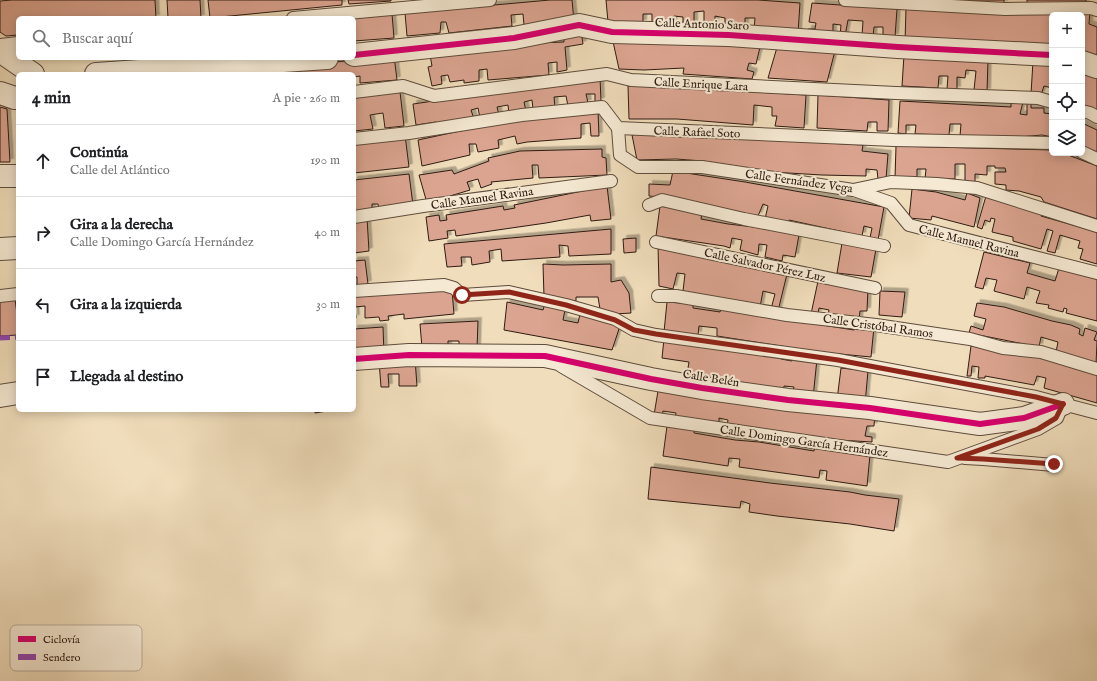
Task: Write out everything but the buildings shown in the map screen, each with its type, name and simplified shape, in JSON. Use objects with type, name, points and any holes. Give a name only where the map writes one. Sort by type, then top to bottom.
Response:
[{"type":"street","name":"Calle Antonio Saro","points":[[356,55],[514,38],[580,25],[612,32],[729,35],[898,47],[1049,55]]},
{"type":"street","points":[[0,51],[30,72]]},
{"type":"street","points":[[125,72],[298,60]]},
{"type":"street","points":[[1085,63],[1097,67]]},
{"type":"street","points":[[0,94],[16,98]]},
{"type":"street","points":[[0,176],[16,176]]},
{"type":"street","points":[[0,249],[16,248]]},
{"type":"street","name":"Calle Belén","points":[[356,359],[409,355],[545,356],[651,379],[702,388],[788,400],[870,408],[980,424],[1024,418],[1063,404]]},
{"type":"street","points":[[0,396],[16,393]]},
{"type":"lane","points":[[315,16],[490,0]]},
{"type":"lane","points":[[845,0],[1005,9],[1091,8],[1097,10]]},
{"type":"lane","points":[[0,45],[16,43]]},
{"type":"lane","name":"Calle Enrique Lara","points":[[356,92],[403,86],[434,96],[607,74],[631,80],[896,93],[1038,98],[1049,101]]},
{"type":"lane","points":[[356,138],[409,133],[522,115],[602,107],[618,128]]},
{"type":"lane","points":[[1085,112],[1097,117]]},
{"type":"lane","name":"Calle Rafael Soto","points":[[618,128],[894,140],[1049,143]]},
{"type":"lane","name":"Calle Fernández Vega","points":[[618,128],[620,155],[638,167],[702,167],[852,190],[891,182],[937,184],[977,188],[1097,226]]},
{"type":"lane","points":[[1085,153],[1097,159]]},
{"type":"lane","name":"Calle Manuel Ravina","points":[[356,217],[423,206],[611,181]]},
{"type":"lane","name":"Calle Manuel Ravina","points":[[852,190],[891,203],[909,225],[1097,273]]},
{"type":"lane","points":[[649,205],[662,200],[744,220],[884,246]]},
{"type":"lane","name":"Calle Salvador Pérez Luz","points":[[656,242],[875,288]]},
{"type":"lane","points":[[356,291],[444,285],[454,288],[462,295],[509,292],[566,305],[615,320],[634,330],[838,360],[1036,397],[1097,413]]},
{"type":"lane","points":[[0,296],[16,294]]},
{"type":"lane","name":"Calle Cristóbal Ramos","points":[[658,296],[676,296],[787,315],[876,325],[970,339],[1003,348],[1041,352],[1097,368]]},
{"type":"lane","name":"Calle Domingo García Hernández","points":[[545,356],[650,418],[948,462],[1038,429],[1056,418],[1063,404]]},
{"type":"lane","points":[[957,458],[1054,464]]},
{"type":"marked path","points":[[0,338],[16,337]]},
{"type":"cycle path","points":[[356,55],[514,38],[579,25],[612,32],[729,35],[898,47],[1049,55]]},
{"type":"cycle path","points":[[356,359],[409,355],[545,356],[651,379],[702,388],[788,400],[870,408],[980,424],[1024,418],[1063,404]]},
{"type":"route","points":[[462,295],[509,292],[566,305],[615,320],[634,330],[838,360],[1036,397],[1063,404],[1056,418],[1038,429],[957,458],[1054,464]]}]
